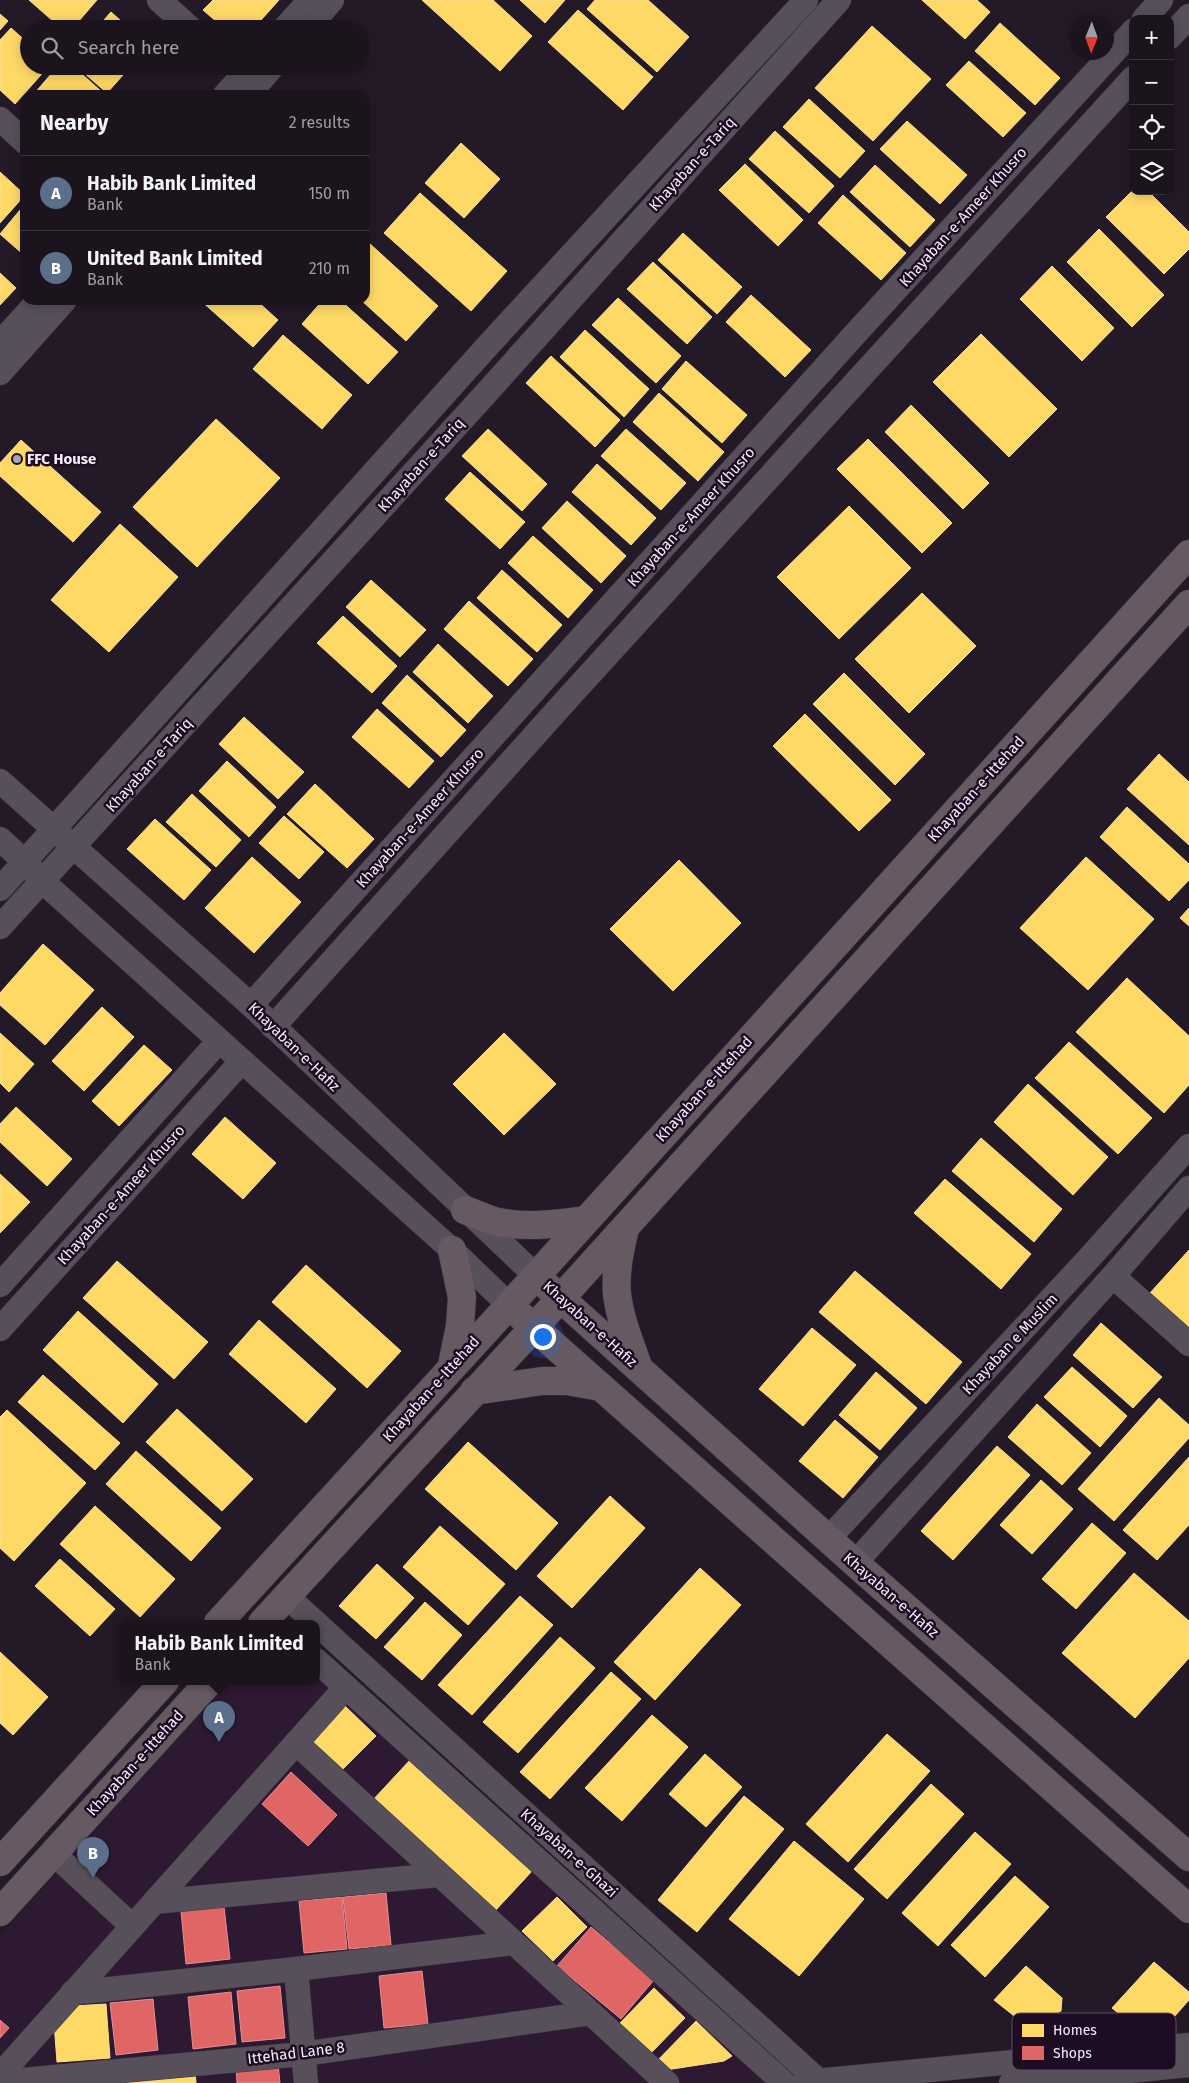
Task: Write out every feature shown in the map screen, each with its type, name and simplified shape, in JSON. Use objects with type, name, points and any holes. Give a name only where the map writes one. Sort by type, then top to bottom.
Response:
[{"type":"main road","name":"Khayaban-e-Ittehad","points":[[221,1620],[508,1304],[536,1276],[1189,554]]},
{"type":"main road","points":[[269,1620],[286,1596],[626,1227],[1189,604]]},
{"type":"main road","points":[[465,1210],[499,1222],[525,1225],[551,1225],[585,1220]]},
{"type":"main road","points":[[626,1227],[618,1261],[617,1294],[622,1319],[639,1368]]},
{"type":"main road","points":[[452,1250],[462,1297],[460,1326],[452,1366]]},
{"type":"main road","name":"Khayaban-e-Hafiz","points":[[536,1276],[828,1539],[1189,1857]]},
{"type":"main road","points":[[508,1304],[1189,1909]]},
{"type":"main road","points":[[474,1391],[542,1381],[567,1381],[601,1388]]},
{"type":"main road","points":[[0,1862],[162,1685]]},
{"type":"main road","name":"Khayaban-e-Ittehad","points":[[0,1912],[206,1685]]},
{"type":"street","points":[[159,0],[181,20]]},
{"type":"street","points":[[292,20],[310,0]]},
{"type":"street","points":[[315,20],[332,0]]},
{"type":"street","name":"Khayaban-e-Tariq","points":[[0,889],[492,341],[806,0]]},
{"type":"street","name":"Khayaban-e-Tariq","points":[[0,928],[41,880],[489,390],[839,0]]},
{"type":"street","points":[[1148,15],[1161,0]]},
{"type":"street","points":[[1174,33],[1189,16]]},
{"type":"street","name":"Khayaban-e-Ameer Khusro","points":[[251,1005],[856,333],[1129,35]]},
{"type":"street","points":[[230,90],[244,76]]},
{"type":"street","name":"Khayaban-e-Ameer Khusro","points":[[273,1027],[1129,82]]},
{"type":"street","points":[[0,119],[20,137]]},
{"type":"street","points":[[885,302],[887,309],[896,320],[909,324]]},
{"type":"street","points":[[0,343],[34,305]]},
{"type":"street","points":[[0,373],[61,305]]},
{"type":"street","points":[[856,333],[866,331],[876,334],[882,343],[882,353]]},
{"type":"street","points":[[492,341],[493,351],[500,359],[510,361],[519,356]]},
{"type":"street","points":[[465,371],[476,370],[485,375],[489,390]]},
{"type":"street","name":"Khayaban-e-Hafiz","points":[[0,781],[251,1005],[536,1276]]},
{"type":"street","points":[[0,839],[41,880],[452,1250],[508,1304]]},
{"type":"street","name":"Khayaban-e-Ameer Khusro","points":[[0,1285],[219,1041]]},
{"type":"street","name":"Khayaban-e-Ameer Khusro","points":[[0,1329],[242,1061]]},
{"type":"street","name":"Khayaban e Muslim","points":[[828,1539],[1092,1255],[1189,1146]]},
{"type":"street","points":[[855,1563],[1113,1276],[1189,1188]]},
{"type":"street","points":[[1113,1276],[1189,1344]]},
{"type":"street","name":"Khayaban-e-Ghazi","points":[[286,1596],[313,1620]]},
{"type":"street","name":"Khayaban-e-Ghazi","points":[[320,1627],[820,2082]]},
{"type":"street","name":"Khayaban-e-Ghazi","points":[[320,1664],[784,2083]]},
{"type":"street","points":[[0,2075],[346,1687]]},
{"type":"street","points":[[296,1743],[667,2083]]},
{"type":"street","points":[[53,1854],[132,1926]]},
{"type":"street","points":[[154,1902],[438,1875]]},
{"type":"street","points":[[72,1993],[513,1943]]},
{"type":"street","points":[[296,1969],[306,2083]]},
{"type":"street","name":"Ittehad Lane 8","points":[[0,2082],[303,2054],[591,2012]]},
{"type":"street","points":[[1176,2046],[1189,2045]]},
{"type":"street","points":[[789,2083],[820,2082],[1012,2063]]},
{"type":"street","points":[[1176,2066],[1189,2065]]},
{"type":"street","points":[[1011,2083],[1140,2070]]},
{"type":"shaded area","points":[[320,1677],[773,2083],[0,2083],[0,1936],[224,1685],[320,1685]]},
{"type":"building: Homes","points":[[29,0],[97,0],[80,20],[52,20]]},
{"type":"building: Homes","points":[[213,0],[279,0],[261,20],[215,20],[203,10]]},
{"type":"building: Homes","points":[[422,0],[493,0],[532,36],[500,71]]},
{"type":"building: Homes","points":[[520,0],[565,0],[545,23]]},
{"type":"building: Homes","points":[[595,0],[648,0],[689,37],[657,72],[587,9]]},
{"type":"building: Homes","points":[[922,0],[977,0],[990,12],[965,39]]},
{"type":"building: Homes","points":[[578,10],[653,77],[623,110],[548,42]]},
{"type":"building: Homes","points":[[111,12],[120,20],[104,20]]},
{"type":"building: Homes","points":[[0,14],[8,21],[0,30]]},
{"type":"building: Homes","points":[[1000,23],[1060,78],[1035,105],[975,51]]},
{"type":"building: Homes","points":[[872,26],[931,79],[873,141],[815,88]]},
{"type":"building: Homes","points":[[11,28],[20,36],[20,75],[41,75],[28,90],[20,90],[20,98],[15,104],[0,90],[0,40]]},
{"type":"building: Homes","points":[[969,61],[1026,113],[1003,137],[946,85]]},
{"type":"building: Homes","points":[[50,75],[83,75],[100,90],[37,90]]},
{"type":"building: Homes","points":[[86,75],[123,75],[110,90],[104,90]]},
{"type":"building: Homes","points":[[809,99],[865,151],[840,178],[783,127]]},
{"type":"building: Homes","points":[[907,121],[967,175],[940,204],[880,149]]},
{"type":"building: Homes","points":[[775,131],[834,186],[809,213],[749,159]]},
{"type":"building: Homes","points":[[461,143],[500,179],[464,218],[425,183]]},
{"type":"building: Homes","points":[[745,164],[803,220],[778,246],[719,190]]},
{"type":"building: Homes","points":[[875,165],[935,220],[910,247],[850,192]]},
{"type":"building: Homes","points":[[0,172],[20,190],[20,201],[0,223]]},
{"type":"building: Homes","points":[[420,193],[507,271],[471,311],[384,233]]},
{"type":"building: Homes","points":[[1129,194],[1152,195],[1189,232],[1189,249],[1164,274],[1106,217]]},
{"type":"building: Homes","points":[[843,195],[906,253],[881,280],[818,223]]},
{"type":"building: Homes","points":[[20,210],[20,252],[0,234]]},
{"type":"building: Homes","points":[[1099,229],[1164,295],[1132,327],[1067,262]]},
{"type":"building: Homes","points":[[683,233],[742,287],[717,314],[658,260]]},
{"type":"building: Homes","points":[[370,244],[438,306],[406,341],[366,305],[370,305]]},
{"type":"building: Homes","points":[[653,262],[712,317],[687,344],[627,289]]},
{"type":"building: Homes","points":[[1052,266],[1114,328],[1082,361],[1020,299]]},
{"type":"building: Homes","points":[[0,273],[16,288],[0,305]]},
{"type":"building: Homes","points":[[751,295],[811,350],[785,377],[726,322]]},
{"type":"building: Homes","points":[[618,298],[681,356],[656,383],[592,325]]},
{"type":"building: Homes","points":[[206,305],[262,305],[278,320],[253,347]]},
{"type":"building: Homes","points":[[319,305],[346,305],[398,352],[368,384],[302,324]]},
{"type":"building: Homes","points":[[585,330],[649,389],[624,417],[560,357]]},
{"type":"building: Homes","points":[[981,334],[1057,409],[1009,457],[933,382]]},
{"type":"building: Homes","points":[[283,335],[352,395],[322,429],[253,369]]},
{"type":"building: Homes","points":[[551,356],[620,420],[595,447],[526,383]]},
{"type":"building: Homes","points":[[686,361],[747,415],[722,443],[662,389]]},
{"type":"building: Homes","points":[[659,393],[724,452],[698,481],[633,422]]},
{"type":"building: Homes","points":[[911,405],[989,483],[963,509],[885,432]]},
{"type":"building: Homes","points":[[216,419],[280,478],[197,567],[133,507]]},
{"type":"building: Homes","points":[[488,429],[547,484],[522,511],[462,456]]},
{"type":"building: Homes","points":[[626,429],[686,483],[661,510],[601,456]]},
{"type":"building: Homes","points":[[868,439],[952,523],[922,553],[837,469]]},
{"type":"building: Homes","points":[[21,440],[101,512],[73,542],[0,476],[0,463]]},
{"type":"building: Homes","points":[[597,464],[656,518],[631,545],[572,492]]},
{"type":"building: Homes","points":[[470,472],[525,522],[500,549],[445,499]]},
{"type":"building: Homes","points":[[567,501],[626,556],[601,583],[542,528]]},
{"type":"building: Homes","points":[[849,506],[911,568],[839,639],[777,577]]},
{"type":"building: Homes","points":[[120,524],[178,577],[109,652],[51,600]]},
{"type":"building: Homes","points":[[533,536],[593,590],[568,618],[508,563]]},
{"type":"building: Homes","points":[[502,570],[562,625],[537,652],[477,598]]},
{"type":"building: Homes","points":[[371,580],[426,630],[400,657],[346,607]]},
{"type":"building: Homes","points":[[922,593],[976,646],[909,713],[855,659]]},
{"type":"building: Homes","points":[[469,601],[533,659],[508,686],[444,629]]},
{"type":"building: Homes","points":[[343,616],[397,666],[372,693],[317,643]]},
{"type":"building: Homes","points":[[438,644],[493,696],[468,723],[413,672]]},
{"type":"building: Homes","points":[[844,673],[925,754],[895,785],[813,704]]},
{"type":"building: Homes","points":[[407,675],[466,730],[441,757],[382,703]]},
{"type":"building: Homes","points":[[377,709],[434,761],[409,788],[352,737]]},
{"type":"building: Homes","points":[[805,714],[891,800],[859,831],[773,746]]},
{"type":"building: Homes","points":[[244,717],[304,772],[278,799],[219,744]]},
{"type":"building: Homes","points":[[1159,754],[1189,782],[1189,845],[1127,789]]},
{"type":"building: Homes","points":[[227,761],[276,807],[249,837],[199,791]]},
{"type":"building: Homes","points":[[315,784],[374,839],[347,868],[287,814]]},
{"type":"building: Homes","points":[[192,794],[241,840],[216,867],[166,822]]},
{"type":"building: Homes","points":[[1127,807],[1189,864],[1189,880],[1169,901],[1100,837]]},
{"type":"building: Homes","points":[[284,816],[324,852],[299,879],[259,843]]},
{"type":"building: Homes","points":[[155,819],[211,870],[184,900],[127,849]]},
{"type":"building: Homes","points":[[252,857],[301,902],[254,953],[205,908]]},
{"type":"building: Homes","points":[[1086,857],[1154,919],[1088,990],[1020,928]]},
{"type":"building: Homes","points":[[679,860],[741,923],[673,991],[610,929]]},
{"type":"building: Homes","points":[[1189,908],[1189,926],[1180,918]]},
{"type":"building: Homes","points":[[43,944],[94,990],[45,1045],[0,1005],[0,993]]},
{"type":"building: Homes","points":[[1127,978],[1189,1036],[1189,1085],[1164,1113],[1076,1032]]},
{"type":"building: Homes","points":[[102,1007],[134,1037],[84,1091],[52,1061]]},
{"type":"building: Homes","points":[[0,1033],[34,1064],[9,1092],[0,1083]]},
{"type":"building: Homes","points":[[504,1033],[556,1084],[504,1135],[453,1084]]},
{"type":"building: Homes","points":[[1069,1042],[1152,1118],[1118,1154],[1035,1078]]},
{"type":"building: Homes","points":[[144,1045],[172,1070],[119,1126],[92,1101]]},
{"type":"building: Homes","points":[[1028,1084],[1108,1157],[1073,1195],[994,1122]]},
{"type":"building: Homes","points":[[16,1107],[72,1159],[47,1186],[0,1142],[0,1124]]},
{"type":"building: Homes","points":[[225,1117],[276,1163],[243,1199],[192,1154]]},
{"type":"building: Homes","points":[[981,1138],[1062,1209],[1034,1242],[952,1171]]},
{"type":"building: Homes","points":[[0,1174],[30,1202],[0,1233]]},
{"type":"building: Homes","points":[[945,1179],[1031,1254],[1001,1289],[914,1213]]},
{"type":"building: Homes","points":[[1189,1250],[1189,1328],[1150,1293]]},
{"type":"building: Homes","points":[[117,1261],[208,1342],[174,1379],[83,1298]]},
{"type":"building: Homes","points":[[306,1265],[401,1351],[367,1388],[272,1302]]},
{"type":"building: Homes","points":[[855,1271],[962,1362],[926,1404],[819,1312]]},
{"type":"building: Homes","points":[[78,1311],[158,1384],[123,1423],[43,1350]]},
{"type":"building: Homes","points":[[259,1320],[336,1389],[306,1423],[229,1354]]},
{"type":"building: Homes","points":[[1101,1323],[1162,1377],[1133,1408],[1073,1355]]},
{"type":"building: Homes","points":[[812,1328],[856,1365],[803,1426],[759,1389]]},
{"type":"building: Homes","points":[[1072,1367],[1127,1416],[1100,1447],[1044,1397]]},
{"type":"building: Homes","points":[[876,1372],[917,1408],[880,1450],[839,1415]]},
{"type":"building: Homes","points":[[43,1375],[120,1443],[95,1470],[18,1402]]},
{"type":"building: Homes","points":[[1159,1398],[1189,1425],[1189,1438],[1114,1521],[1078,1489]]},
{"type":"building: Homes","points":[[1037,1404],[1091,1453],[1062,1485],[1008,1437]]},
{"type":"building: Homes","points":[[177,1409],[253,1479],[222,1511],[146,1442]]},
{"type":"building: Homes","points":[[7,1410],[86,1483],[14,1561],[0,1548],[0,1417]]},
{"type":"building: Homes","points":[[835,1420],[878,1457],[843,1498],[799,1461]]},
{"type":"building: Homes","points":[[468,1442],[558,1523],[516,1570],[425,1489]]},
{"type":"building: Homes","points":[[997,1446],[1030,1475],[953,1560],[921,1531]]},
{"type":"building: Homes","points":[[136,1451],[221,1528],[191,1561],[106,1484]]},
{"type":"building: Homes","points":[[1189,1457],[1189,1525],[1157,1560],[1123,1530]]},
{"type":"building: Homes","points":[[1041,1480],[1073,1509],[1032,1554],[1000,1525]]},
{"type":"building: Homes","points":[[610,1496],[645,1528],[572,1608],[537,1576]]},
{"type":"building: Homes","points":[[95,1506],[175,1579],[140,1617],[60,1544]]},
{"type":"building: Homes","points":[[1092,1523],[1126,1553],[1076,1609],[1042,1579]]},
{"type":"building: Homes","points":[[440,1526],[505,1584],[468,1625],[403,1567]]},
{"type":"building: Homes","points":[[60,1559],[115,1609],[90,1636],[35,1586]]},
{"type":"building: Homes","points":[[377,1564],[414,1598],[376,1639],[339,1606]]},
{"type":"building: Homes","points":[[700,1568],[741,1605],[655,1700],[614,1662]]},
{"type":"building: Homes","points":[[1134,1573],[1189,1621],[1189,1658],[1135,1718],[1062,1653]]},
{"type":"building: Homes","points":[[520,1596],[553,1625],[472,1715],[438,1685]]},
{"type":"building: Homes","points":[[425,1602],[462,1635],[422,1680],[384,1647]]},
{"type":"building: Homes","points":[[560,1637],[595,1668],[518,1753],[483,1722]]},
{"type":"building: Homes","points":[[0,1652],[48,1697],[13,1735],[0,1723]]},
{"type":"building: Homes","points":[[611,1672],[641,1699],[550,1799],[520,1772]]},
{"type":"building: Homes","points":[[345,1706],[376,1736],[342,1770],[311,1740]]},
{"type":"building: Homes","points":[[652,1715],[688,1747],[622,1821],[585,1788]]},
{"type":"building: Homes","points":[[887,1734],[930,1771],[848,1862],[806,1824]]},
{"type":"building: Homes","points":[[705,1754],[742,1787],[706,1827],[669,1794]]},
{"type":"building: Homes","points":[[411,1759],[533,1870],[494,1912],[372,1801]]},
{"type":"building: Homes","points":[[931,1784],[964,1814],[887,1899],[854,1869]]},
{"type":"building: Homes","points":[[744,1796],[784,1829],[697,1932],[658,1900]]},
{"type":"building: Homes","points":[[975,1832],[1011,1864],[938,1946],[902,1913]]},
{"type":"building: Homes","points":[[794,1841],[864,1899],[799,1976],[729,1919]]},
{"type":"building: Homes","points":[[1015,1876],[1049,1907],[985,1977],[951,1945]]},
{"type":"building: Homes","points":[[557,1897],[587,1927],[553,1961],[522,1931]]},
{"type":"building: Homes","points":[[1154,1962],[1189,1992],[1189,2000],[1176,2015],[1176,2013],[1118,2013],[1112,2008]]},
{"type":"building: Homes","points":[[1026,1966],[1062,1998],[1061,2011],[1057,2013],[1012,2014],[994,2000]]},
{"type":"building: Homes","points":[[654,1988],[685,2018],[651,2053],[620,2023]]},
{"type":"building: Homes","points":[[106,2004],[110,2058],[57,2062],[54,2023],[74,2006]]},
{"type":"building: Homes","points":[[696,2021],[732,2056],[724,2061],[666,2070],[653,2065]]},
{"type":"building: Homes","points":[[195,2070],[196,2083],[77,2083]]},
{"type":"building: Shops","points":[[291,1772],[337,1815],[308,1846],[262,1804]]},
{"type":"building: Shops","points":[[386,1893],[391,1945],[349,1949],[343,1897]]},
{"type":"building: Shops","points":[[342,1897],[347,1949],[304,1953],[299,1901]]},
{"type":"building: Shops","points":[[224,1907],[230,1959],[186,1964],[181,1911]]},
{"type":"building: Shops","points":[[591,1927],[654,1980],[621,2019],[557,1966]]},
{"type":"building: Shops","points":[[422,1971],[428,2024],[384,2028],[379,1976]]},
{"type":"building: Shops","points":[[280,1986],[285,2038],[242,2042],[237,1991]]},
{"type":"building: Shops","points":[[231,1992],[236,2044],[193,2049],[188,1997]]},
{"type":"building: Shops","points":[[153,1999],[158,2050],[116,2055],[110,2003]]},
{"type":"building: Shops","points":[[0,2020],[9,2028],[0,2038]]},
{"type":"building: Shops","points":[[278,2064],[280,2083],[237,2083],[236,2068]]},
{"type":"place","name":"FFC House","points":[[17,459]]},
{"type":"place","name":"Habib Bank Limited","points":[[219,1742]]},
{"type":"place","name":"United Bank Limited","points":[[93,1878]]}]
